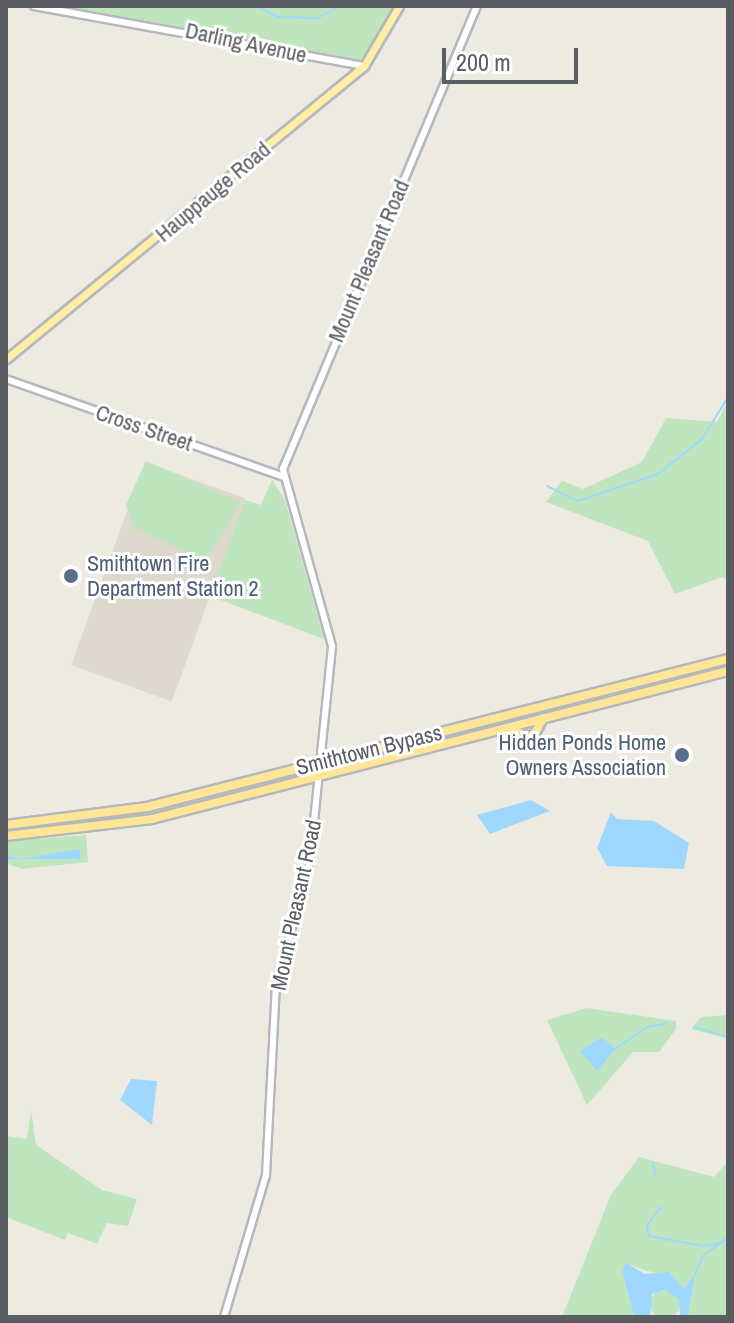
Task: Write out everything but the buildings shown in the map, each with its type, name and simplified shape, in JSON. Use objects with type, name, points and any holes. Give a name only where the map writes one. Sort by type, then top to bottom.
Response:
[{"type":"highway","name":"Smithtown Bypass","points":[[6,825],[122,812],[728,659]]},
{"type":"highway","name":"Smithtown Bypass","points":[[6,836],[136,822],[728,671]]},
{"type":"highway","points":[[498,729],[531,737],[543,718]]},
{"type":"main road","name":"Hauppauge Road","points":[[6,359],[364,66],[399,6]]},
{"type":"street","name":"Darling Avenue","points":[[34,6],[364,66]]},
{"type":"street","name":"Mount Pleasant Road","points":[[224,1317],[266,1175],[276,986],[305,886],[321,777],[332,637],[282,476],[477,6]]},
{"type":"street","name":"Cross Street","points":[[6,379],[282,476]]},
{"type":"shaded area","points":[[145,462],[246,499],[172,702],[71,665]]},
{"type":"green space","points":[[64,6],[393,6],[362,61]]},
{"type":"green space","points":[[728,401],[728,581],[722,577],[675,594],[648,541],[546,502],[562,481],[583,489],[642,462],[666,418],[717,422]]},
{"type":"green space","points":[[146,461],[241,502],[206,561],[135,528],[126,505]]},
{"type":"green space","points":[[272,480],[285,500],[324,639],[210,596],[245,500],[261,505]]},
{"type":"green space","points":[[86,835],[88,862],[22,869],[6,863],[6,841]]},
{"type":"green space","points":[[587,1008],[676,1021],[676,1029],[659,1052],[633,1052],[587,1105],[547,1020]]},
{"type":"green space","points":[[728,1015],[728,1039],[691,1029],[701,1017]]},
{"type":"green space","points":[[31,1110],[36,1145],[102,1190],[137,1199],[128,1226],[107,1223],[97,1244],[68,1233],[65,1240],[6,1217],[6,1136],[27,1139]]},
{"type":"green space","points":[[639,1157],[714,1177],[728,1161],[728,1317],[688,1317],[694,1273],[684,1289],[674,1279],[626,1264],[622,1271],[634,1317],[562,1317],[611,1195]]},
{"type":"green space","points":[[665,1289],[676,1293],[680,1304],[676,1315],[665,1319],[654,1315],[650,1304],[654,1293]]},
{"type":"water","points":[[531,800],[550,811],[490,834],[477,815]]},
{"type":"water","points":[[611,812],[617,819],[654,821],[689,843],[684,869],[607,866],[597,848]]},
{"type":"water","points":[[80,849],[80,859],[21,859]]},
{"type":"water","points":[[602,1037],[615,1049],[597,1071],[580,1051]]},
{"type":"water","points":[[131,1079],[157,1081],[152,1125],[120,1100]]},
{"type":"water","points":[[626,1263],[645,1274],[669,1272],[684,1289],[695,1272],[688,1317],[680,1317],[679,1300],[665,1289],[652,1294],[650,1317],[634,1317],[622,1271]]},
{"type":"waterway","points":[[256,6],[278,17],[318,18],[340,6]]},
{"type":"waterway","points":[[547,486],[578,501],[658,474],[702,439],[728,397]]},
{"type":"waterway","points":[[615,1049],[648,1027],[668,1023]]},
{"type":"waterway","points":[[694,1027],[728,1037]]},
{"type":"waterway","points":[[653,1162],[656,1176]]},
{"type":"waterway","points":[[662,1206],[647,1225],[649,1236],[703,1246],[723,1242]]},
{"type":"waterway","points":[[695,1274],[703,1256],[728,1237]]},
{"type":"place","name":"Smithtown Fire Department Station 2","points":[[71,576]]},
{"type":"place","name":"Hidden Ponds Home Owners Association","points":[[682,755]]}]
